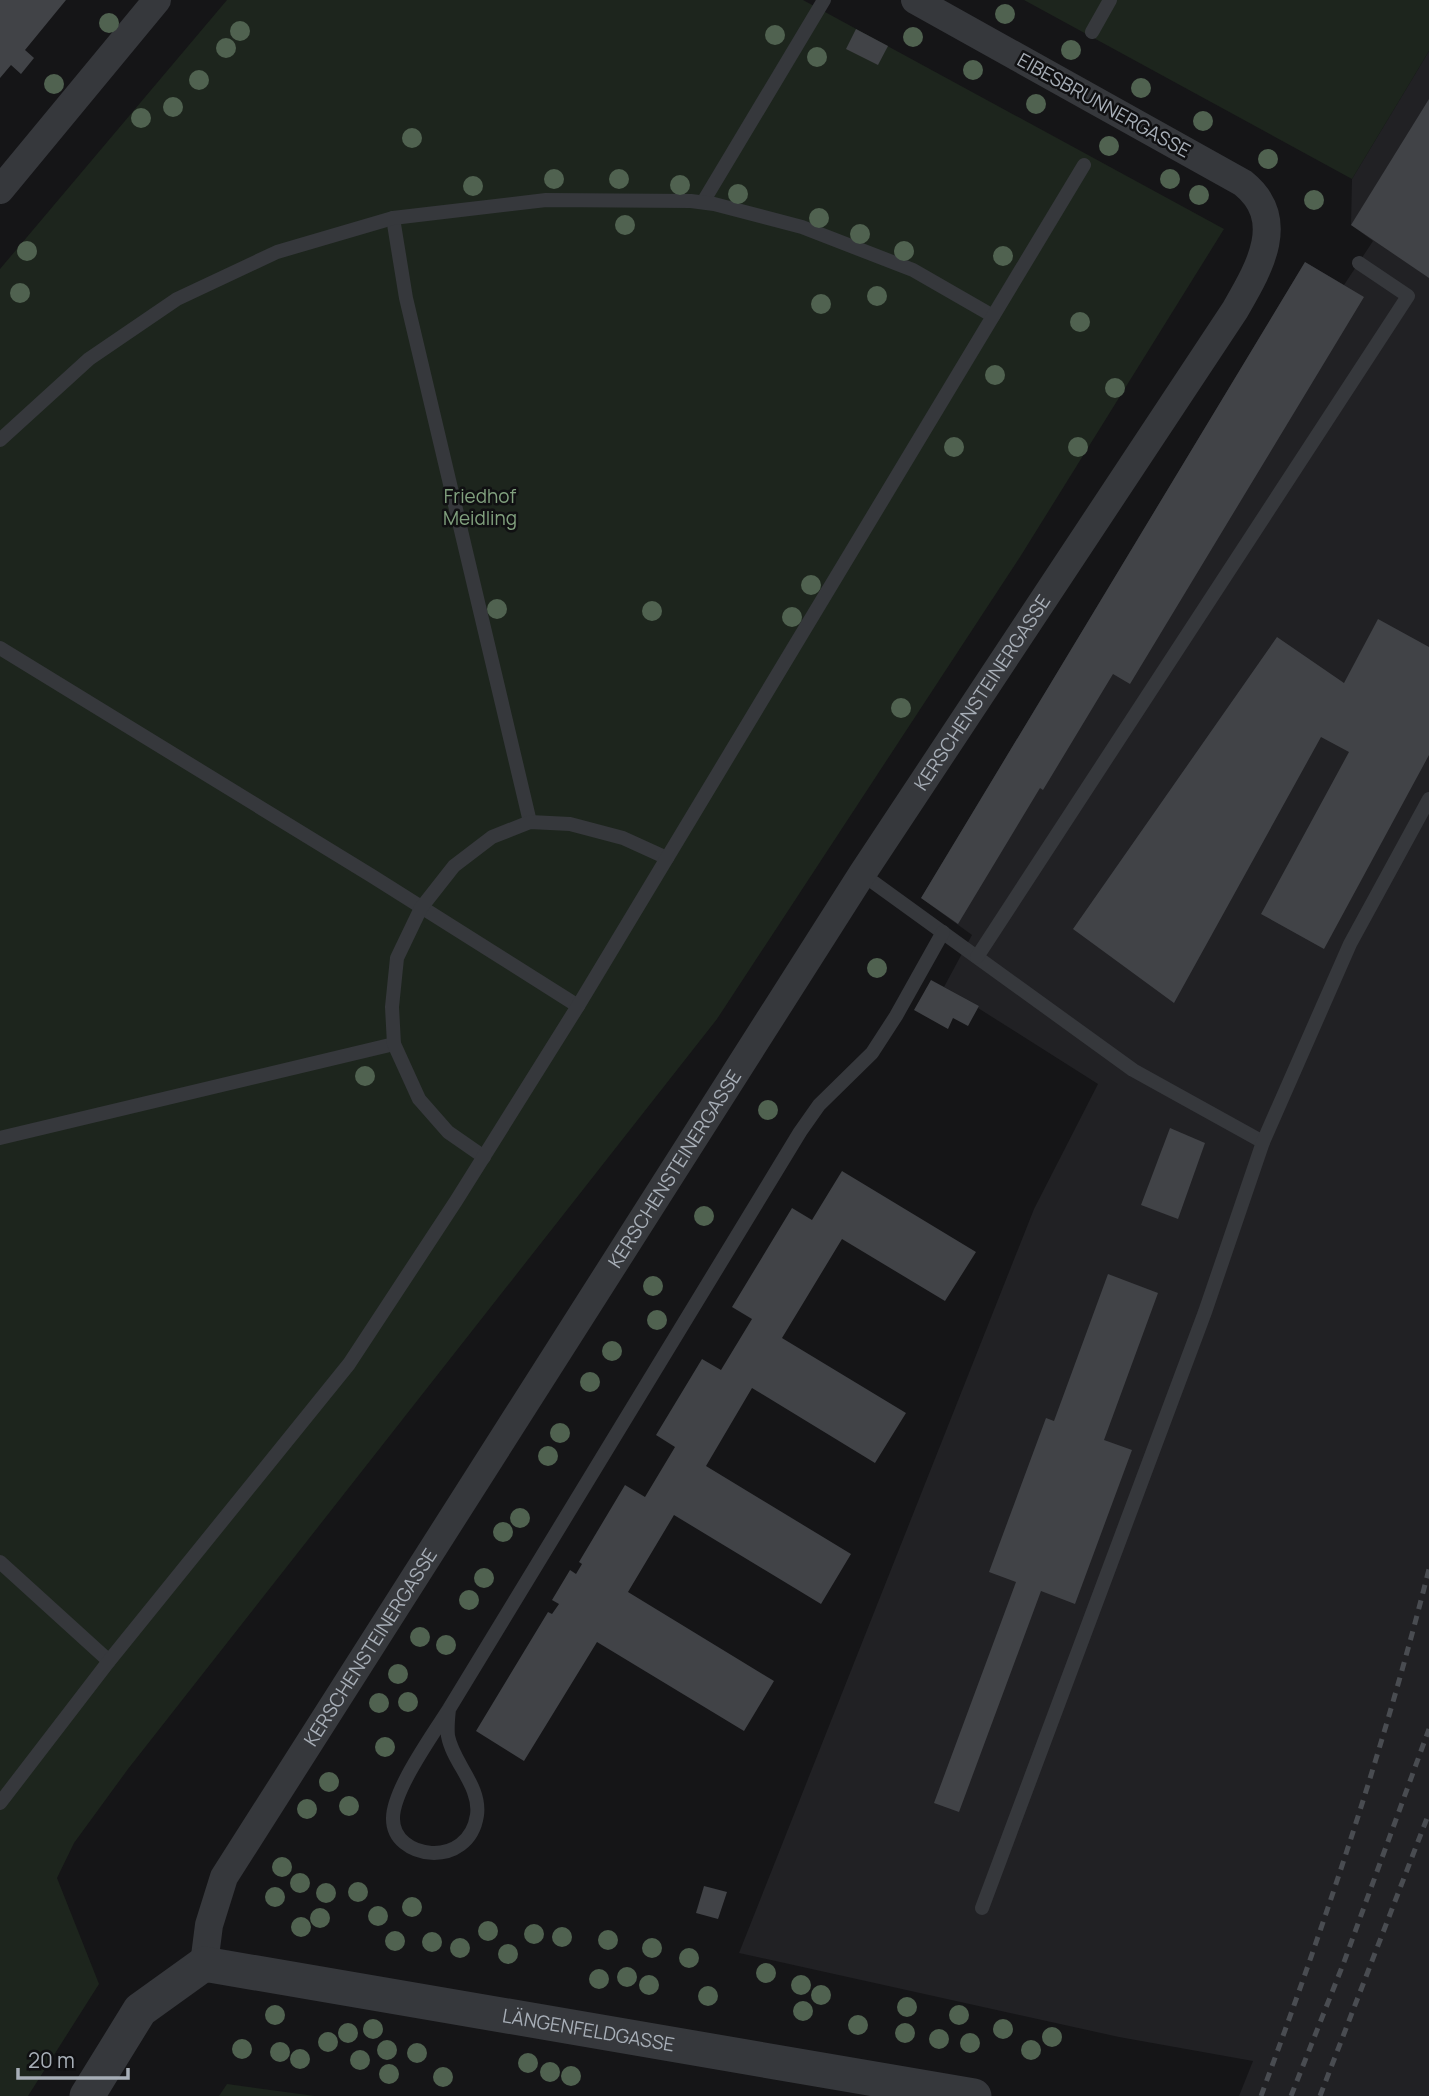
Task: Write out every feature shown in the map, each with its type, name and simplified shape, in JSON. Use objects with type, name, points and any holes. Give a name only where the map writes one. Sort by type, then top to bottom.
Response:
[{"type":"street","points":[[0,190],[157,0]]},
{"type":"street","name":"EIBESBRUNNERGASSE","points":[[915,0],[1243,183],[1254,191],[1261,203],[1267,232]]},
{"type":"street","name":"KERSCHENSTEINERGASSE","points":[[204,1964],[209,1925],[224,1877],[862,874],[1235,310],[1264,253],[1267,232]]},
{"type":"street","points":[[87,2096],[140,2010],[204,1964]]},
{"type":"street","name":"LÄNGENFELDGASSE","points":[[204,1964],[974,2096]]},
{"type":"lane","points":[[702,202],[824,0]]},
{"type":"lane","points":[[1092,32],[1110,0]]},
{"type":"lane","points":[[0,1803],[109,1661],[349,1364],[484,1157],[578,1006],[1084,164]]},
{"type":"lane","points":[[0,440],[89,359],[177,299],[277,252],[393,218],[546,200],[702,202],[802,227],[913,270],[993,317]]},
{"type":"lane","points":[[393,218],[406,298],[530,822]]},
{"type":"lane","points":[[977,957],[1408,296],[1359,263]]},
{"type":"lane","points":[[0,648],[578,1006]]},
{"type":"lane","points":[[982,1908],[1205,1312],[1264,1142],[1350,944],[1429,799]]},
{"type":"lane","points":[[484,1157],[448,1132],[419,1099],[394,1044],[391,1007],[397,958],[421,908],[454,866],[492,836],[530,822],[570,824],[623,838],[667,858]]},
{"type":"lane","points":[[862,874],[1141,1075],[1264,1142]]},
{"type":"lane","points":[[449,1709],[449,1737],[475,1795],[478,1805],[477,1819],[461,1844],[447,1852],[432,1854],[418,1851],[406,1843],[395,1830],[393,1817],[398,1794],[449,1709],[800,1132],[819,1105],[872,1052],[896,1016],[943,932]]},
{"type":"lane","points":[[0,1138],[394,1044]]},
{"type":"lane","points":[[0,1562],[109,1661]]},
{"type":"shaded area","points":[[1429,51],[1429,2096],[1239,2096],[1253,2061],[1119,2037],[739,1953],[1034,1209],[1098,1084],[978,1008],[979,1006],[944,987],[972,935],[921,898],[1305,262],[1344,285],[1373,241],[1351,225],[1352,179]]},
{"type":"green space","name":"Friedhof Meidling","points":[[227,0],[803,0],[1224,229],[1020,557],[717,1019],[128,1769],[74,1843],[57,1878],[99,1984],[28,2096],[0,2096],[0,269]]},
{"type":"green space","points":[[1024,0],[1429,0],[1429,51],[1352,179]]},
{"type":"green space","points":[[227,2084],[315,2096],[219,2096]]},
{"type":"building","points":[[0,0],[66,0],[25,50],[34,58],[21,74],[11,65],[0,78]]},
{"type":"building","points":[[856,29],[888,46],[878,65],[846,49]]},
{"type":"building","points":[[1429,99],[1429,278],[1351,225]]},
{"type":"building","points":[[1305,262],[1364,297],[1130,684],[1113,674],[958,924],[921,898]]},
{"type":"building","points":[[1378,619],[1429,647],[1429,755],[1324,949],[1261,914],[1349,752],[1321,737],[1174,1003],[1073,929],[1277,637],[1344,683]]},
{"type":"building","points":[[931,980],[979,1006],[968,1026],[953,1018],[948,1029],[914,1010]]},
{"type":"building","points":[[1170,1128],[1205,1143],[1178,1219],[1141,1205]]},
{"type":"building","points":[[842,1171],[976,1252],[945,1301],[842,1239],[782,1338],[906,1413],[875,1463],[752,1388],[706,1466],[851,1554],[821,1604],[674,1515],[628,1592],[774,1681],[744,1731],[597,1642],[524,1761],[476,1731],[548,1612],[552,1614],[559,1604],[552,1600],[570,1570],[576,1574],[582,1564],[579,1562],[625,1485],[645,1497],[675,1447],[656,1435],[702,1359],[721,1370],[752,1319],[732,1307],[792,1208],[812,1220]]},
{"type":"building","points":[[1108,1274],[1158,1293],[1104,1440],[1132,1450],[1075,1604],[1041,1591],[959,1812],[934,1803],[1016,1582],[989,1572],[1046,1418],[1054,1421]]},
{"type":"building","points":[[704,1886],[727,1892],[718,1919],[696,1913]]},
{"type":"railway","points":[[1261,2096],[1352,1835],[1393,1703],[1429,1569]]},
{"type":"railway","points":[[1291,2096],[1344,1962],[1429,1729]]},
{"type":"railway","points":[[1320,2096],[1429,1813]]}]
